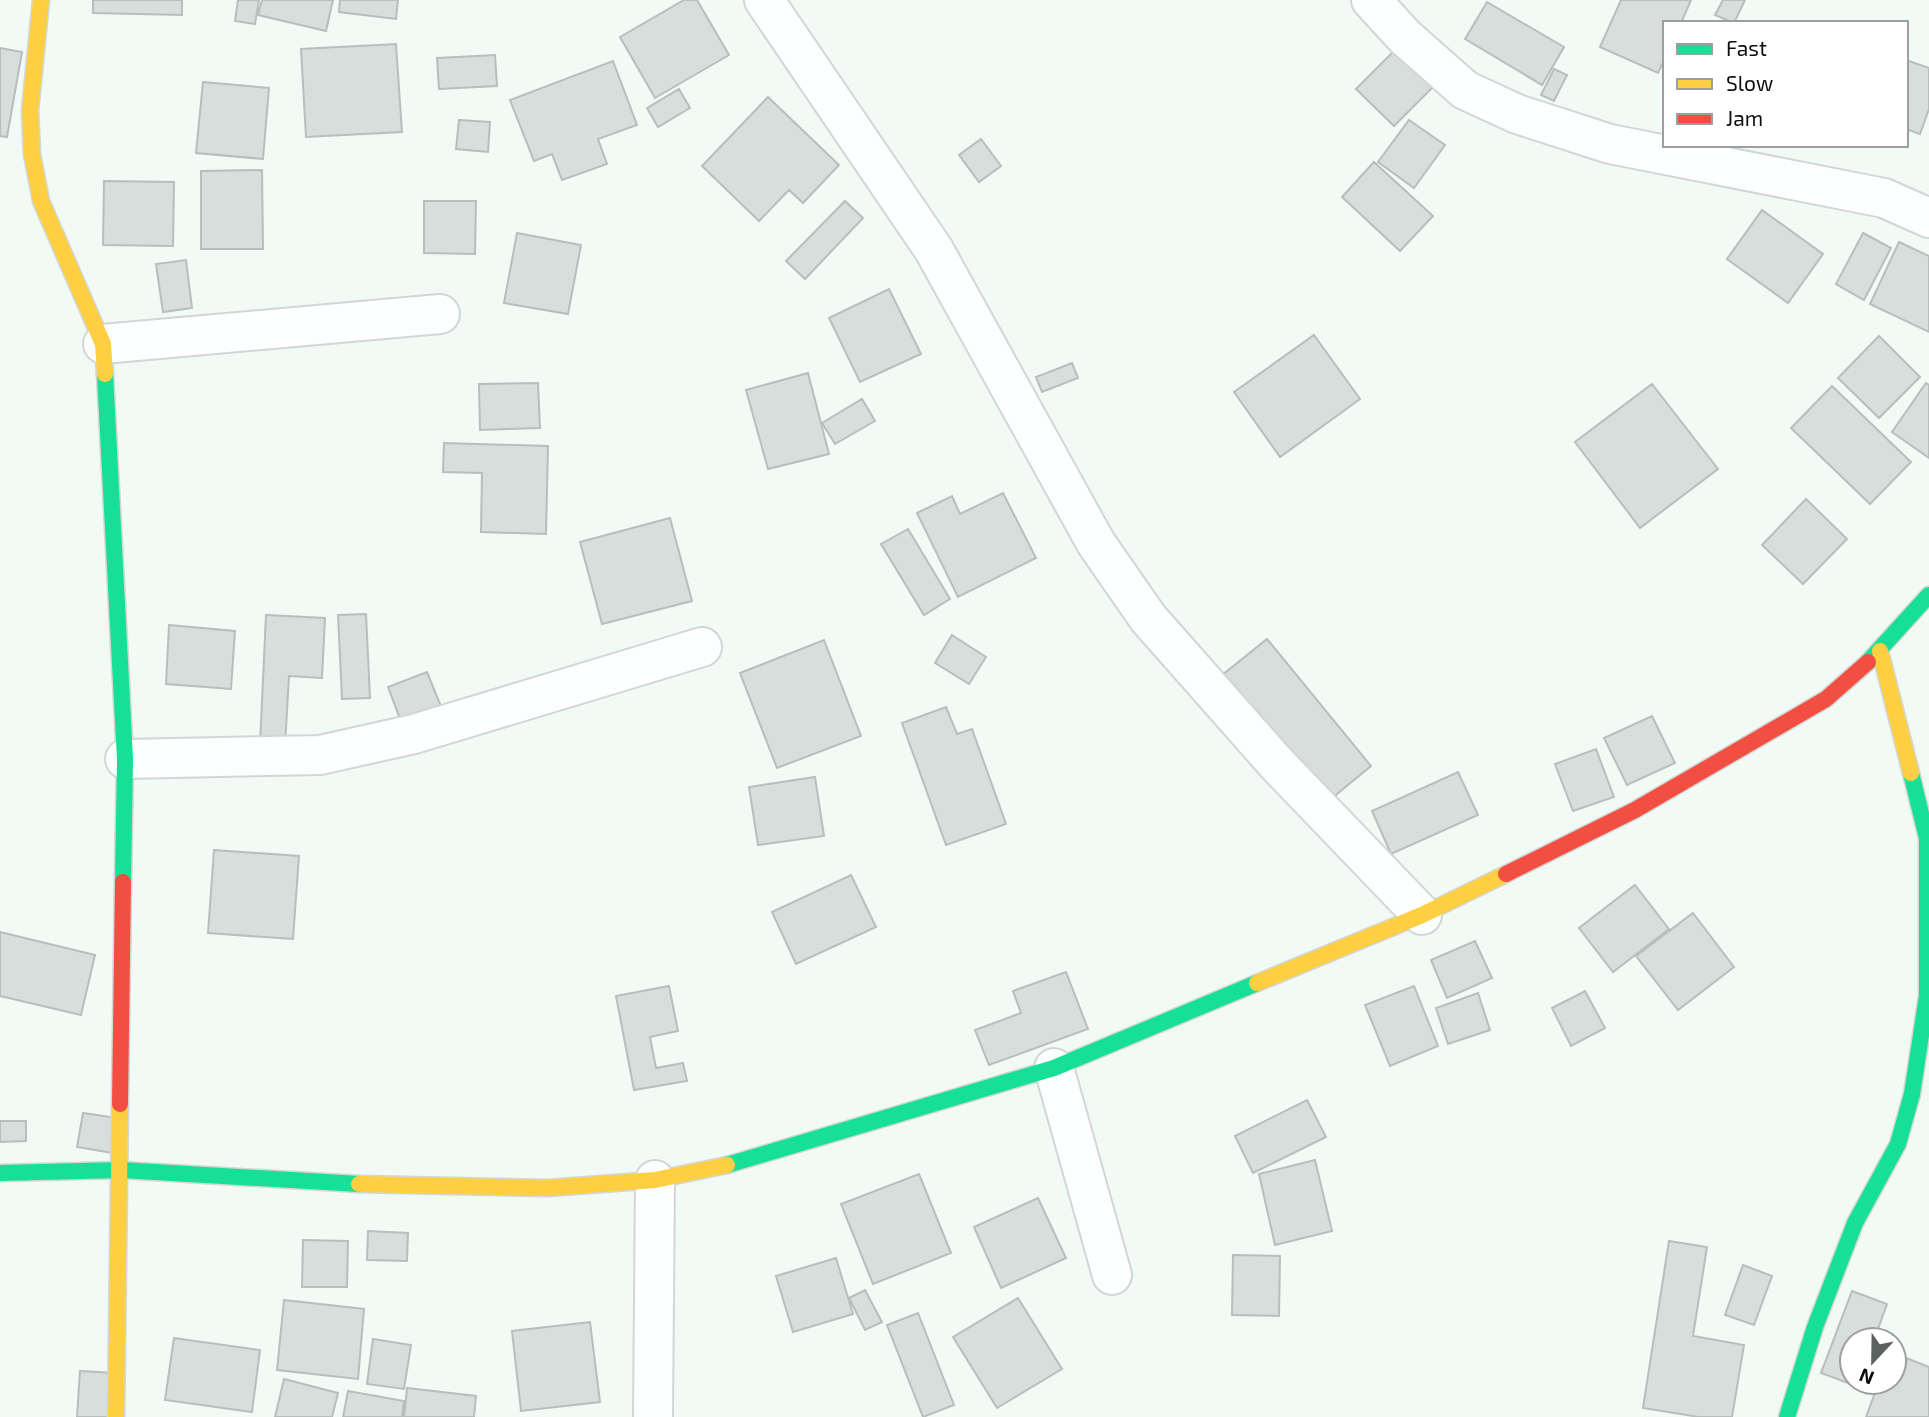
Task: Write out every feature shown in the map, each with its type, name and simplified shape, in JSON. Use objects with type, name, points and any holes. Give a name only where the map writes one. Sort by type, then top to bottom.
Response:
[{"type":"street","points":[[41,0],[30,111],[32,154],[41,201],[103,344],[125,759],[116,1417]]},
{"type":"street","points":[[764,0],[934,250],[1096,543],[1148,618],[1276,763],[1422,915]]},
{"type":"street","points":[[1371,0],[1405,37],[1465,90],[1517,114],[1610,144],[1884,198],[1929,218]]},
{"type":"street","points":[[103,344],[440,314]]},
{"type":"street","points":[[0,1173],[121,1170],[403,1186],[548,1188],[655,1180],[736,1163],[1054,1068],[1422,915],[1635,810],[1826,699],[1880,651],[1929,594]]},
{"type":"street","points":[[125,759],[320,755],[414,734],[702,647]]},
{"type":"street","points":[[1787,1417],[1815,1327],[1850,1236],[1921,1098],[1927,996],[1927,838],[1880,651]]},
{"type":"street","points":[[1054,1068],[1112,1275]]},
{"type":"street","points":[[653,1417],[655,1180]]},
{"type":"building","points":[[93,0],[182,0],[182,15],[93,13]]},
{"type":"building","points":[[238,0],[259,0],[255,24],[235,21]]},
{"type":"building","points":[[262,0],[333,0],[326,31],[258,15]]},
{"type":"building","points":[[340,0],[398,0],[396,19],[339,12]]},
{"type":"building","points":[[684,0],[697,0],[729,55],[655,98],[620,37]]},
{"type":"building","points":[[1621,0],[1691,0],[1682,21],[1663,21],[1663,62],[1658,73],[1600,47]]},
{"type":"building","points":[[1723,0],[1745,0],[1735,21],[1715,15]]},
{"type":"building","points":[[1487,2],[1564,47],[1542,85],[1465,39]]},
{"type":"building","points":[[396,44],[402,132],[306,137],[301,49]]},
{"type":"building","points":[[0,48],[22,52],[7,137],[0,136]]},
{"type":"building","points":[[1395,50],[1433,87],[1394,126],[1356,89]]},
{"type":"building","points":[[495,55],[497,86],[439,89],[437,58]]},
{"type":"building","points":[[613,61],[637,125],[598,139],[607,164],[562,180],[552,154],[534,161],[510,100]]},
{"type":"building","points":[[1908,61],[1929,68],[1929,109],[1920,134],[1908,130]]},
{"type":"building","points":[[1554,69],[1567,75],[1554,101],[1541,95]]},
{"type":"building","points":[[203,82],[269,88],[263,159],[196,153]]},
{"type":"building","points":[[679,89],[690,108],[658,127],[647,108]]},
{"type":"building","points":[[768,97],[839,165],[803,203],[789,190],[759,221],[702,166]]},
{"type":"building","points":[[459,120],[490,122],[488,152],[456,149]]},
{"type":"building","points":[[1409,120],[1445,145],[1414,188],[1378,162]]},
{"type":"building","points":[[981,139],[1001,166],[979,182],[959,155]]},
{"type":"building","points":[[1374,162],[1433,216],[1400,251],[1342,197]]},
{"type":"building","points":[[262,170],[263,249],[201,249],[201,171]]},
{"type":"building","points":[[104,181],[174,182],[173,246],[103,245]]},
{"type":"building","points":[[424,201],[476,201],[475,254],[424,253]]},
{"type":"building","points":[[845,201],[863,218],[805,279],[786,261]]},
{"type":"building","points":[[1762,210],[1823,254],[1788,303],[1727,259]]},
{"type":"building","points":[[517,233],[581,245],[568,314],[504,303]]},
{"type":"building","points":[[1863,233],[1891,248],[1864,300],[1836,284]]},
{"type":"building","points":[[1899,242],[1929,256],[1929,332],[1870,304]]},
{"type":"building","points":[[186,260],[192,308],[163,312],[156,264]]},
{"type":"building","points":[[889,289],[921,354],[860,382],[829,318]]},
{"type":"building","points":[[1314,335],[1360,399],[1280,457],[1234,392]]},
{"type":"building","points":[[1879,336],[1920,377],[1879,418],[1838,378]]},
{"type":"building","points":[[1072,363],[1078,378],[1042,392],[1036,377]]},
{"type":"building","points":[[808,373],[829,454],[768,469],[746,390]]},
{"type":"building","points":[[538,383],[540,428],[480,430],[479,384]]},
{"type":"building","points":[[1926,383],[1929,385],[1929,458],[1892,432]]},
{"type":"building","points":[[1652,384],[1718,469],[1640,528],[1575,442]]},
{"type":"building","points":[[1832,386],[1911,462],[1870,504],[1791,428]]},
{"type":"building","points":[[862,399],[875,421],[835,444],[822,423]]},
{"type":"building","points":[[444,443],[548,446],[546,534],[481,532],[482,473],[443,472]]},
{"type":"building","points":[[1003,493],[1036,558],[958,597],[917,513],[952,496],[960,514]]},
{"type":"building","points":[[1806,499],[1847,539],[1803,584],[1762,545]]},
{"type":"building","points":[[670,518],[692,601],[602,624],[580,542]]},
{"type":"building","points":[[908,529],[950,599],[924,615],[881,544]]},
{"type":"building","points":[[366,614],[370,698],[342,699],[338,615]]},
{"type":"building","points":[[266,615],[325,618],[322,678],[289,676],[285,746],[260,744]]},
{"type":"building","points":[[169,625],[235,631],[231,689],[166,684]]},
{"type":"building","points":[[952,635],[986,657],[969,684],[935,663]]},
{"type":"building","points":[[1267,639],[1371,766],[1326,803],[1221,676]]},
{"type":"building","points":[[824,640],[861,736],[777,768],[740,673]]},
{"type":"building","points":[[427,672],[442,709],[402,724],[388,687]]},
{"type":"building","points":[[946,707],[957,734],[972,729],[1006,824],[946,845],[902,723]]},
{"type":"building","points":[[1652,716],[1675,763],[1627,785],[1604,738]]},
{"type":"building","points":[[1596,749],[1614,797],[1573,811],[1555,764]]},
{"type":"building","points":[[1458,772],[1478,815],[1391,854],[1372,811]]},
{"type":"building","points":[[815,777],[824,836],[758,845],[749,787]]},
{"type":"building","points":[[214,850],[299,856],[293,939],[208,933]]},
{"type":"building","points":[[851,875],[876,927],[796,964],[772,912]]},
{"type":"building","points":[[1635,885],[1669,929],[1613,972],[1579,928]]},
{"type":"building","points":[[1693,913],[1734,967],[1678,1010],[1636,956]]},
{"type":"building","points":[[0,932],[95,955],[81,1015],[0,996]]},
{"type":"building","points":[[1475,941],[1492,978],[1447,998],[1431,960]]},
{"type":"building","points":[[1066,972],[1088,1029],[989,1065],[975,1030],[1021,1013],[1013,991]]},
{"type":"building","points":[[669,986],[678,1031],[650,1037],[656,1068],[683,1063],[687,1081],[634,1090],[616,996]]},
{"type":"building","points":[[1414,986],[1438,1046],[1390,1066],[1365,1005]]},
{"type":"building","points":[[1585,991],[1605,1028],[1571,1046],[1552,1008]]},
{"type":"building","points":[[1478,993],[1490,1030],[1448,1044],[1436,1008]]},
{"type":"building","points":[[1307,1100],[1326,1137],[1253,1173],[1235,1136]]},
{"type":"building","points":[[83,1113],[118,1118],[113,1153],[77,1147]]},
{"type":"building","points":[[0,1121],[26,1121],[26,1141],[0,1142]]},
{"type":"building","points":[[1315,1160],[1332,1231],[1275,1245],[1259,1174]]},
{"type":"building","points":[[919,1174],[951,1253],[873,1284],[841,1204]]},
{"type":"building","points":[[1038,1198],[1066,1258],[1001,1288],[974,1227]]},
{"type":"building","points":[[368,1231],[408,1233],[407,1261],[367,1260]]},
{"type":"building","points":[[303,1240],[348,1241],[347,1287],[302,1287]]},
{"type":"building","points":[[1669,1241],[1707,1247],[1693,1336],[1744,1345],[1732,1417],[1699,1417],[1643,1408]]},
{"type":"building","points":[[1233,1255],[1280,1256],[1279,1316],[1232,1315]]},
{"type":"building","points":[[836,1258],[853,1314],[793,1332],[776,1276]]},
{"type":"building","points":[[1743,1265],[1772,1276],[1754,1325],[1725,1315]]},
{"type":"building","points":[[865,1290],[882,1322],[865,1330],[849,1298]]},
{"type":"building","points":[[1852,1291],[1887,1304],[1879,1326],[1839,1326]]},
{"type":"building","points":[[1018,1298],[1062,1369],[997,1408],[953,1337]]},
{"type":"building","points":[[284,1300],[364,1309],[358,1379],[277,1370]]},
{"type":"building","points":[[918,1313],[954,1405],[923,1417],[887,1325]]},
{"type":"building","points":[[590,1322],[600,1402],[521,1411],[512,1331]]},
{"type":"building","points":[[1838,1328],[1838,1379],[1821,1373]]},
{"type":"building","points":[[174,1338],[260,1350],[252,1412],[165,1400]]},
{"type":"building","points":[[373,1339],[411,1345],[404,1389],[367,1384]]},
{"type":"building","points":[[1908,1359],[1929,1367],[1929,1417],[1866,1417],[1874,1396],[1908,1396]]},
{"type":"building","points":[[80,1371],[116,1373],[114,1417],[77,1417]]},
{"type":"building","points":[[284,1379],[338,1393],[332,1417],[275,1417]]},
{"type":"building","points":[[407,1388],[476,1396],[474,1417],[404,1417]]},
{"type":"building","points":[[348,1391],[404,1401],[402,1417],[343,1417]]},
{"type":"traffic: fast","points":[[105,374],[125,759],[123,882]]},
{"type":"traffic: fast","points":[[1868,662],[1929,595]]},
{"type":"traffic: fast","points":[[1787,1417],[1815,1327],[1855,1223],[1898,1144],[1912,1094],[1927,996],[1927,838],[1911,773]]},
{"type":"traffic: fast","points":[[727,1165],[1054,1068],[1257,983]]},
{"type":"traffic: fast","points":[[0,1173],[121,1170],[359,1184]]},
{"type":"traffic: slow","points":[[41,0],[30,111],[32,154],[41,201],[103,344],[105,374]]},
{"type":"traffic: slow","points":[[1880,651],[1911,773]]},
{"type":"traffic: slow","points":[[1257,983],[1422,915],[1506,874]]},
{"type":"traffic: slow","points":[[116,1417],[120,1104]]},
{"type":"traffic: slow","points":[[359,1184],[548,1188],[655,1180],[727,1165]]},
{"type":"traffic: jam","points":[[1506,874],[1635,810],[1826,699],[1868,662]]},
{"type":"traffic: jam","points":[[120,1104],[123,882]]}]
